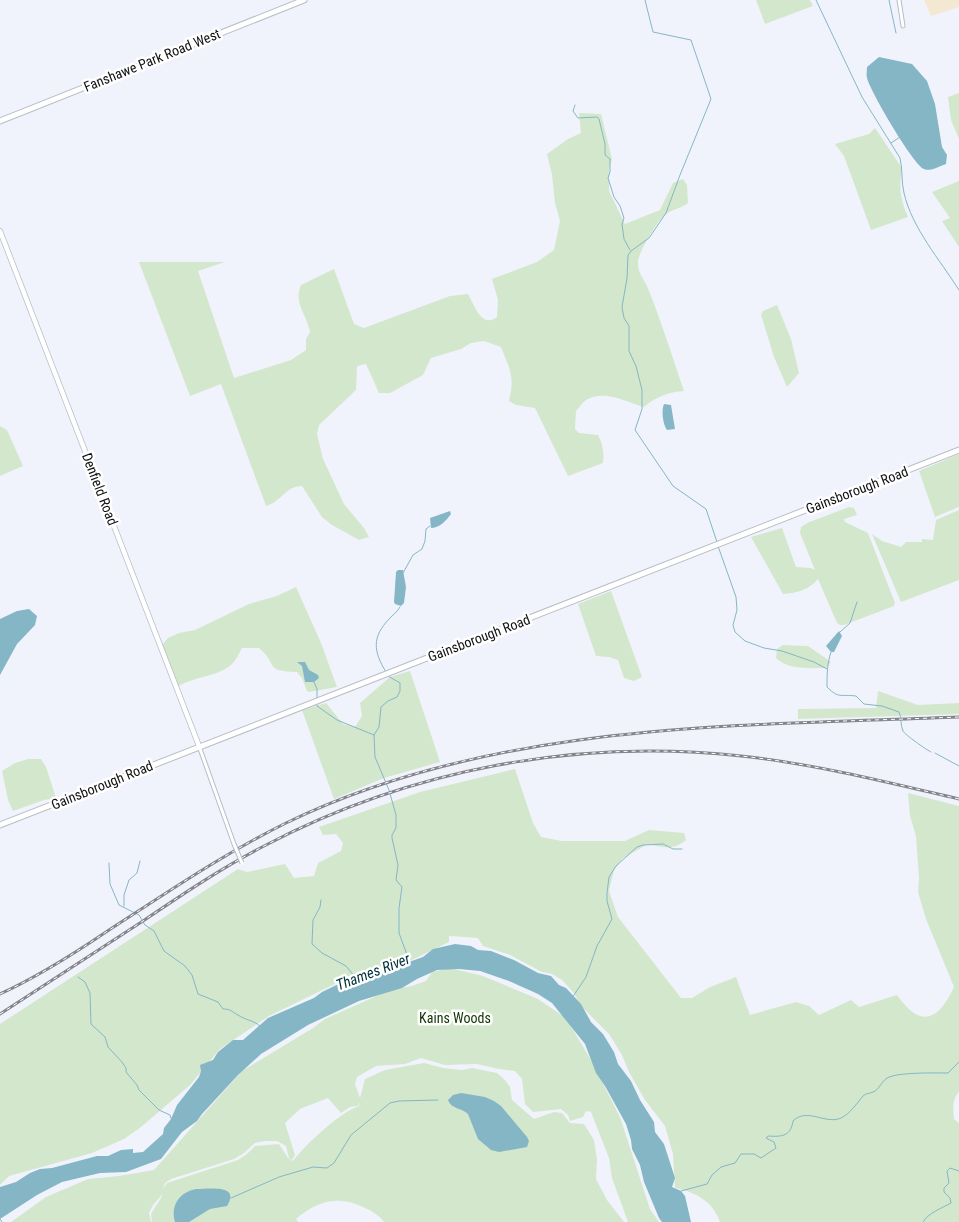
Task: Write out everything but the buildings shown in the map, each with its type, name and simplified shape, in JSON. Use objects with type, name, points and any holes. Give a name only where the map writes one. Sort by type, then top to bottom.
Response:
[{"type":"main road","name":"Fanshawe Park Road West","points":[[0,121],[304,0]]},
{"type":"main road","name":"Gainsborough Road","points":[[0,825],[959,450]]},
{"type":"street","points":[[899,0],[903,26]]},
{"type":"street","name":"Denfield Road","points":[[0,231],[199,746]]},
{"type":"street","points":[[199,746],[234,844],[245,868]]},
{"type":"shaded area","points":[[924,0],[959,0],[959,7],[931,16]]},
{"type":"green space","points":[[756,0],[810,0],[813,6],[765,24]]},
{"type":"green space","points":[[959,93],[959,139],[951,120],[948,97]]},
{"type":"green space","points":[[579,113],[601,114],[612,159],[609,168],[609,191],[625,224],[660,210],[673,183],[683,179],[687,185],[688,203],[667,213],[662,218],[645,244],[638,261],[639,271],[657,312],[684,391],[662,396],[644,407],[609,396],[586,400],[576,411],[575,429],[579,433],[598,435],[603,449],[603,463],[568,476],[535,408],[516,405],[509,401],[512,385],[509,368],[501,347],[484,341],[471,343],[461,349],[431,358],[423,375],[390,393],[379,393],[366,364],[357,366],[356,390],[319,425],[317,434],[323,459],[344,504],[369,537],[359,540],[332,525],[322,517],[302,486],[288,491],[276,501],[266,506],[221,384],[190,396],[139,262],[225,262],[198,271],[234,378],[291,360],[306,350],[306,339],[310,332],[299,298],[301,285],[334,269],[354,324],[364,328],[450,296],[468,294],[482,318],[491,320],[497,317],[498,300],[492,279],[537,262],[554,250],[560,221],[547,154],[568,139],[581,133]]},
{"type":"green space","points":[[875,128],[902,168],[901,193],[908,217],[871,230],[844,156],[835,144],[869,134]]},
{"type":"green space","points":[[959,181],[959,247],[942,221],[950,218],[932,192]]},
{"type":"green space","points":[[777,305],[791,339],[799,373],[787,387],[774,357],[761,315],[763,311]]},
{"type":"green space","points":[[0,426],[7,430],[23,466],[0,476]]},
{"type":"green space","points":[[959,454],[959,507],[935,517],[919,471]]},
{"type":"green space","points":[[849,507],[854,508],[857,515],[844,519],[845,522],[868,533],[895,603],[894,606],[840,625],[837,623],[818,579],[811,586],[802,590],[783,594],[751,537],[782,528],[796,567],[815,570],[800,533],[801,527]]},
{"type":"green space","points":[[959,510],[959,580],[901,602],[872,534],[882,541],[901,547],[906,542],[922,542],[922,539],[933,540],[936,520]]},
{"type":"green space","points":[[296,587],[321,643],[337,687],[309,692],[297,672],[275,668],[259,648],[242,648],[231,665],[225,669],[189,681],[176,688],[162,645],[168,638],[179,633],[195,630],[249,604],[277,596]]},
{"type":"green space","points":[[611,591],[642,677],[634,681],[624,678],[618,660],[596,656],[578,604]]},
{"type":"green space","points":[[783,645],[808,646],[831,662],[826,668],[800,668],[787,665],[776,658],[777,649]]},
{"type":"green space","points":[[410,671],[440,762],[384,778],[334,799],[302,710],[326,703],[343,724],[355,727],[362,716],[360,703],[390,677]]},
{"type":"green space","points":[[878,691],[918,705],[959,703],[959,714],[798,719],[798,709],[876,708]]},
{"type":"green space","points":[[28,759],[41,759],[46,767],[56,798],[44,800],[13,811],[8,800],[2,771],[15,763]]},
{"type":"green space","points":[[515,769],[533,823],[541,837],[562,841],[625,841],[649,830],[684,833],[686,840],[673,847],[648,844],[623,858],[614,870],[609,891],[618,917],[681,998],[692,998],[710,987],[736,977],[750,1015],[796,1002],[809,1006],[819,1015],[851,1000],[859,1007],[897,995],[914,1013],[921,1016],[935,1013],[942,1007],[954,987],[926,919],[918,892],[916,836],[910,816],[908,793],[959,806],[959,1092],[955,1098],[953,1108],[954,1119],[959,1123],[959,1222],[720,1222],[713,1208],[708,1203],[696,1195],[675,1188],[673,1154],[665,1126],[645,1100],[609,1034],[581,1006],[574,993],[562,980],[510,955],[483,946],[478,938],[449,936],[449,942],[393,969],[343,980],[269,1016],[220,1049],[190,1085],[124,1139],[92,1153],[9,1176],[0,1185],[0,1024],[238,869],[247,872],[285,864],[294,878],[314,876],[318,863],[341,851],[343,843],[336,834],[323,835],[319,827],[420,792]]},
{"type":"green space","name":"Kains Woods","points":[[450,968],[483,976],[538,999],[566,1018],[591,1060],[620,1117],[650,1209],[659,1222],[628,1222],[612,1178],[609,1158],[591,1112],[586,1111],[583,1117],[570,1121],[568,1115],[561,1109],[533,1112],[525,1104],[522,1079],[515,1071],[477,1064],[445,1065],[421,1058],[405,1064],[376,1066],[357,1077],[355,1084],[360,1098],[365,1079],[385,1070],[424,1063],[443,1068],[462,1070],[472,1068],[497,1073],[510,1087],[512,1100],[534,1119],[554,1112],[562,1113],[570,1123],[584,1124],[594,1140],[597,1160],[596,1179],[607,1200],[624,1222],[384,1222],[368,1209],[338,1201],[312,1207],[296,1219],[298,1222],[152,1222],[151,1214],[161,1198],[162,1192],[149,1213],[151,1222],[11,1222],[46,1197],[88,1179],[154,1170],[242,1071],[325,1019],[390,990],[426,981],[432,972]],"holes":[[[328,1098],[341,1113],[350,1107],[358,1106],[359,1102],[359,1106],[351,1109],[323,1130],[293,1161],[288,1158],[279,1144],[255,1146],[238,1160],[167,1183],[163,1189],[165,1183],[171,1179],[234,1159],[255,1143],[277,1141],[286,1146],[289,1158],[292,1160],[295,1155],[285,1123],[300,1109]]]},
{"type":"water","points":[[879,57],[912,64],[927,81],[935,104],[942,147],[947,155],[946,164],[932,169],[924,169],[911,155],[893,127],[867,77],[867,67]]},
{"type":"water","points":[[664,404],[671,405],[675,429],[667,430],[666,428],[663,414]]},
{"type":"water","points":[[450,511],[451,514],[445,522],[431,528],[430,518]]},
{"type":"water","points":[[403,570],[406,587],[404,603],[401,606],[394,602],[396,572]]},
{"type":"water","points":[[29,609],[37,616],[35,625],[17,644],[0,675],[0,619],[17,611]]},
{"type":"water","points":[[839,631],[842,636],[834,652],[831,652],[826,646]]},
{"type":"water","points":[[297,662],[305,662],[309,670],[318,675],[319,678],[314,682],[305,682],[302,666]]},
{"type":"water","points":[[455,944],[491,951],[514,960],[538,973],[551,976],[581,1004],[591,1022],[603,1034],[614,1052],[618,1064],[631,1081],[654,1122],[655,1132],[664,1144],[675,1178],[672,1187],[681,1191],[685,1196],[691,1222],[662,1222],[659,1218],[644,1182],[640,1165],[632,1149],[626,1124],[596,1073],[585,1044],[552,1003],[538,994],[509,981],[480,971],[459,969],[437,970],[402,988],[359,1001],[308,1025],[261,1054],[238,1075],[197,1121],[182,1132],[161,1159],[126,1172],[100,1173],[62,1182],[37,1195],[0,1219],[0,1187],[16,1182],[40,1169],[52,1168],[97,1156],[108,1156],[121,1150],[133,1149],[133,1153],[143,1152],[163,1134],[164,1128],[171,1119],[177,1105],[199,1077],[200,1065],[213,1060],[218,1052],[233,1040],[243,1040],[268,1018],[314,998],[353,977],[401,968],[406,963],[423,957],[433,949]]},
{"type":"water","points":[[461,1093],[485,1097],[501,1106],[527,1137],[529,1141],[527,1147],[499,1152],[491,1150],[478,1139],[468,1114],[449,1103],[448,1100],[453,1095]]},
{"type":"water","points":[[196,1189],[222,1189],[230,1194],[230,1199],[227,1206],[210,1209],[189,1222],[175,1222],[174,1210],[178,1200],[185,1193]]},
{"type":"waterway","points":[[645,0],[653,32],[691,40],[711,99],[666,213],[649,238],[628,255],[627,278],[622,307],[624,318],[629,326],[629,351],[636,366],[642,390],[642,409],[635,430],[673,486],[706,509],[717,542]]},
{"type":"waterway","points":[[816,0],[862,97],[900,158],[904,193],[913,219],[959,290]]},
{"type":"waterway","points":[[889,0],[896,33]]},
{"type":"waterway","points":[[575,105],[573,111],[578,118],[597,117],[599,119],[605,144],[605,155],[610,159],[608,178],[624,218],[622,224],[624,239],[630,250]]},
{"type":"waterway","points":[[891,143],[900,137]]},
{"type":"waterway","points":[[403,573],[413,555],[422,549],[426,529],[430,526]]},
{"type":"waterway","points":[[718,546],[736,597],[737,610],[733,625],[735,632],[745,641],[764,648],[782,651],[814,662],[827,669]]},
{"type":"waterway","points":[[840,632],[850,623],[857,602]]},
{"type":"waterway","points":[[386,672],[377,651],[377,638],[383,626],[400,607]]},
{"type":"waterway","points":[[831,652],[828,665],[827,687],[837,695],[856,696],[864,704],[882,706],[899,712],[904,733],[931,752]]},
{"type":"waterway","name":"Thames River","points":[[388,676],[400,683],[400,691],[397,697],[381,707],[379,727],[374,735],[375,757],[389,790],[396,815],[396,828],[392,838],[398,865],[396,880],[402,887],[399,908],[399,933],[409,960],[405,964]]},
{"type":"waterway","points":[[314,682],[317,689],[317,698]]},
{"type":"waterway","points":[[317,702],[317,706],[337,720],[374,735]]},
{"type":"waterway","points":[[935,753],[959,766]]},
{"type":"waterway","points":[[572,998],[586,977],[597,946],[612,919],[607,901],[607,893],[609,877],[616,866],[637,847],[643,845],[663,844],[673,849],[682,849]]},
{"type":"waterway","points":[[124,906],[124,895],[129,880],[137,873],[140,861]]},
{"type":"waterway","points":[[109,863],[110,884],[119,905],[139,915],[145,925],[154,931],[164,951],[185,966],[192,975],[198,994],[218,1002],[223,1009],[230,1010],[260,1026]]},
{"type":"waterway","name":"Thames River","points":[[321,900],[320,907],[313,920],[312,944],[322,953],[346,966],[355,977]]},
{"type":"waterway","points":[[78,977],[85,982],[90,993],[91,1024],[105,1037],[108,1047],[122,1062],[126,1072],[139,1090],[159,1110],[170,1115],[172,1121]]},
{"type":"waterway","points":[[681,1191],[707,1184],[712,1175],[721,1167],[735,1163],[741,1154],[754,1154],[761,1158],[776,1148],[774,1142],[766,1138],[768,1136],[788,1133],[793,1121],[798,1117],[810,1116],[835,1120],[841,1118],[865,1094],[875,1091],[887,1078],[907,1074],[948,1073],[959,1062]]},
{"type":"waterway","points":[[231,1198],[279,1177],[313,1167],[327,1168],[334,1163],[351,1135],[390,1103],[438,1100]]},
{"type":"waterway","points":[[923,1222],[932,1213],[951,1203],[950,1198],[944,1192],[944,1188],[949,1183],[947,1171],[950,1168],[959,1171]]},
{"type":"railway","points":[[0,994],[54,965],[217,861],[286,823],[365,790],[447,765],[531,747],[616,736],[788,723],[959,717]]},
{"type":"railway","points":[[0,1014],[203,881],[266,845],[321,819],[378,796],[437,779],[497,765],[557,756],[618,752],[680,752],[741,756],[824,769],[959,799]]}]
